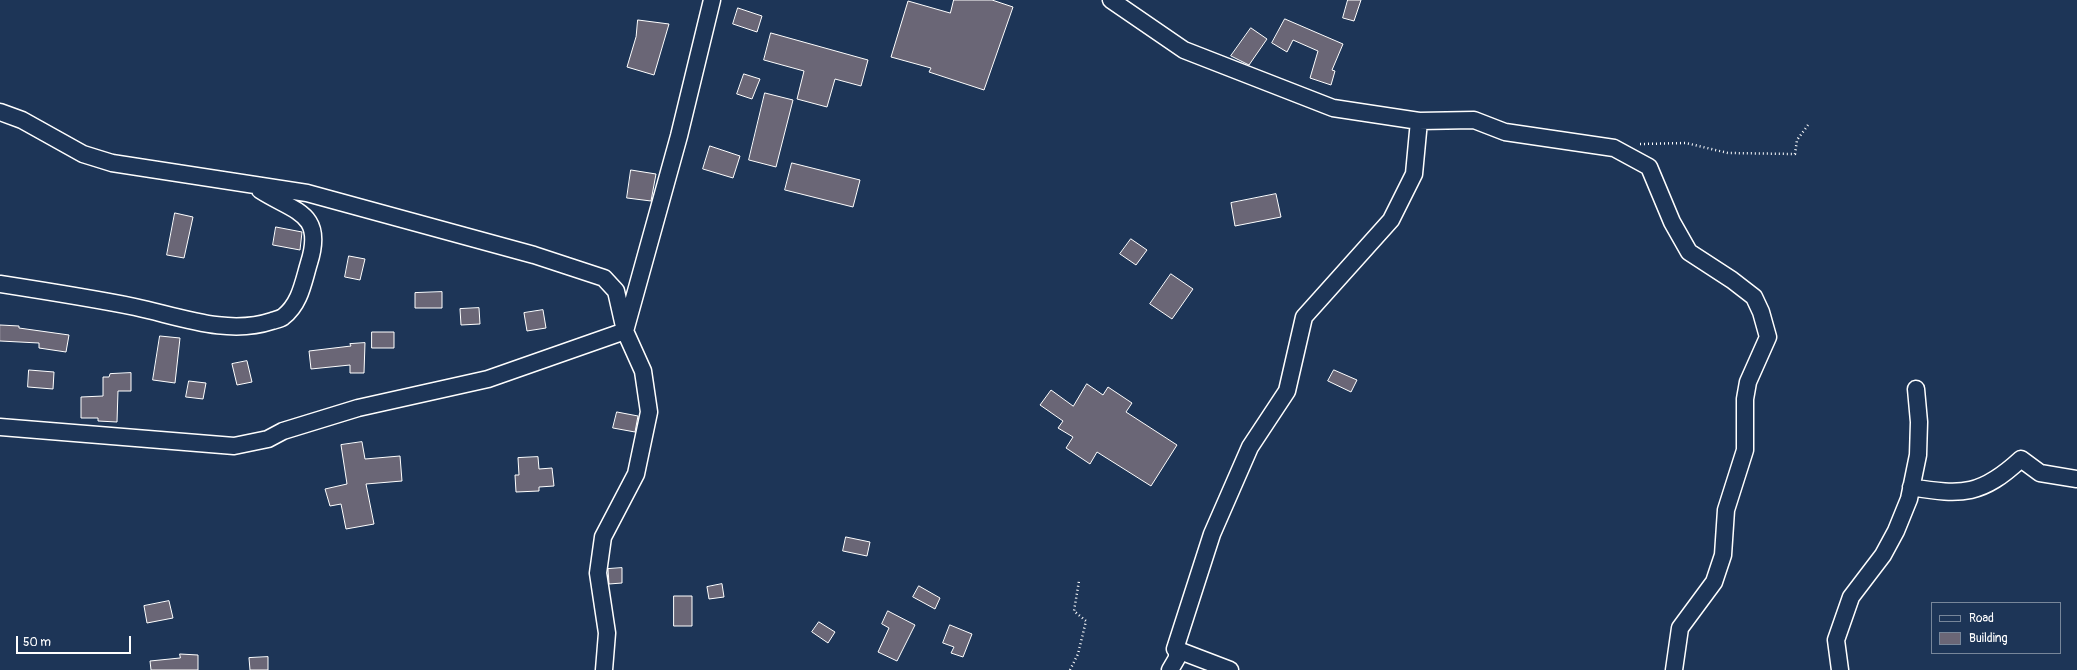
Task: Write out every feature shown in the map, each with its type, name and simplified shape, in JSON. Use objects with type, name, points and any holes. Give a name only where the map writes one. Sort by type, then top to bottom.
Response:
[{"type":"street","points":[[625,331],[682,122],[712,0]]},
{"type":"street","points":[[1111,0],[1184,50],[1333,108],[1419,121],[1474,120],[1505,132],[1614,148],[1649,167],[1672,222],[1689,252],[1732,280],[1754,297],[1761,312],[1768,337],[1748,382],[1745,399],[1745,450],[1726,510],[1723,555],[1714,582],[1680,628],[1674,670]]},
{"type":"street","points":[[0,112],[22,120],[83,154],[112,163],[253,186],[307,193],[534,255],[604,278],[616,291],[625,331],[643,372],[649,412],[636,474],[603,537],[598,573],[607,634],[604,670]]},
{"type":"street","points":[[1170,670],[1177,658],[1177,650],[1175,649],[1212,534],[1250,448],[1287,392],[1304,317],[1391,220],[1414,174],[1419,121]]},
{"type":"street","points":[[0,284],[136,307],[191,321],[244,326],[264,323],[283,317],[298,300],[314,242],[311,223],[296,209],[272,198],[253,186]]},
{"type":"street","points":[[0,427],[234,446],[268,439],[283,431],[358,408],[488,379],[625,331]]},
{"type":"street","points":[[1840,670],[1836,640],[1851,597],[1886,549],[1898,525],[1912,487],[1918,455],[1919,422],[1916,390]]},
{"type":"street","points":[[1912,487],[1937,492],[1963,492],[1984,487],[2003,475],[2021,459],[2040,473],[2077,479]]},
{"type":"street","points":[[1177,650],[1230,670]]},
{"type":"path","points":[[1614,148],[1640,144],[1686,143],[1728,153],[1795,154],[1797,140],[1808,125]]},
{"type":"path","points":[[1070,670],[1078,654],[1086,620],[1074,611],[1079,581]]},
{"type":"building","points":[[954,0],[992,0],[1013,7],[984,90],[929,72],[931,68],[891,57],[908,1],[950,13]]},
{"type":"building","points":[[1348,0],[1361,0],[1354,21],[1343,18]]},
{"type":"building","points":[[738,8],[762,16],[757,32],[733,24]]},
{"type":"building","points":[[1285,19],[1343,44],[1332,70],[1335,71],[1331,85],[1310,78],[1318,51],[1293,40],[1287,52],[1272,43]]},
{"type":"building","points":[[638,20],[669,24],[654,75],[627,67],[636,37]]},
{"type":"building","points":[[1251,28],[1267,39],[1249,65],[1231,56]]},
{"type":"building","points":[[771,33],[868,60],[861,86],[835,79],[827,107],[797,99],[804,71],[764,60]]},
{"type":"building","points":[[744,74],[760,79],[752,99],[737,94]]},
{"type":"building","points":[[765,93],[793,100],[776,167],[749,160]]},
{"type":"building","points":[[710,146],[740,156],[733,178],[703,169]]},
{"type":"building","points":[[792,163],[860,180],[853,207],[785,190]]},
{"type":"building","points":[[631,170],[656,174],[651,201],[627,198]]},
{"type":"building","points":[[1276,194],[1281,217],[1235,226],[1231,203]]},
{"type":"building","points":[[175,213],[193,217],[184,258],[167,255]]},
{"type":"building","points":[[276,227],[302,232],[300,250],[273,245]]},
{"type":"building","points":[[1131,239],[1147,250],[1136,265],[1120,254]]},
{"type":"building","points":[[349,256],[365,259],[360,280],[345,277]]},
{"type":"building","points":[[1171,274],[1193,289],[1172,319],[1150,304]]},
{"type":"building","points":[[442,292],[442,308],[415,308],[415,293]]},
{"type":"building","points":[[479,308],[480,324],[461,325],[460,309]]},
{"type":"building","points":[[543,310],[546,328],[527,331],[524,313]]},
{"type":"building","points":[[0,325],[19,326],[19,328],[69,335],[66,352],[39,348],[39,343],[0,341]]},
{"type":"building","points":[[372,332],[394,332],[394,348],[372,348]]},
{"type":"building","points":[[160,336],[180,338],[175,383],[153,380]]},
{"type":"building","points":[[365,343],[364,373],[350,373],[350,365],[311,369],[309,351]]},
{"type":"building","points":[[247,361],[252,382],[237,385],[232,364]]},
{"type":"building","points":[[29,370],[54,372],[53,389],[28,387]]},
{"type":"building","points":[[1334,370],[1357,380],[1351,392],[1328,381]]},
{"type":"building","points":[[131,373],[131,391],[118,391],[117,422],[98,421],[98,418],[81,418],[81,397],[103,396],[103,377],[109,377],[110,374]]},
{"type":"building","points":[[189,381],[206,383],[203,399],[186,397]]},
{"type":"building","points":[[1087,384],[1103,395],[1108,387],[1132,403],[1126,412],[1177,445],[1151,486],[1097,452],[1090,464],[1066,448],[1073,437],[1058,428],[1063,421],[1040,405],[1051,390],[1073,406]]},
{"type":"building","points":[[617,412],[638,416],[635,432],[613,428]]},
{"type":"building","points":[[362,442],[365,459],[400,456],[402,481],[366,484],[374,524],[346,529],[341,504],[330,506],[325,489],[347,484],[341,445]]},
{"type":"building","points":[[538,457],[539,469],[552,468],[554,486],[539,487],[539,491],[516,492],[515,475],[519,475],[518,458]]},
{"type":"building","points":[[846,537],[870,542],[867,556],[843,551]]},
{"type":"building","points":[[622,568],[622,583],[609,584],[608,569]]},
{"type":"building","points":[[722,584],[724,597],[709,599],[707,587]]},
{"type":"building","points":[[919,586],[940,598],[935,609],[913,597]]},
{"type":"building","points":[[674,596],[692,596],[692,626],[674,626]]},
{"type":"building","points":[[169,601],[173,618],[147,623],[144,606]]},
{"type":"building","points":[[888,611],[915,625],[897,661],[878,652],[889,628],[882,624]]},
{"type":"building","points":[[819,622],[835,632],[828,643],[812,632]]},
{"type":"building","points":[[950,625],[972,634],[963,657],[951,653],[954,647],[943,643]]},
{"type":"building","points":[[180,654],[198,655],[198,670],[151,670],[150,661],[180,658]]},
{"type":"building","points":[[268,657],[268,670],[250,670],[249,658]]}]
